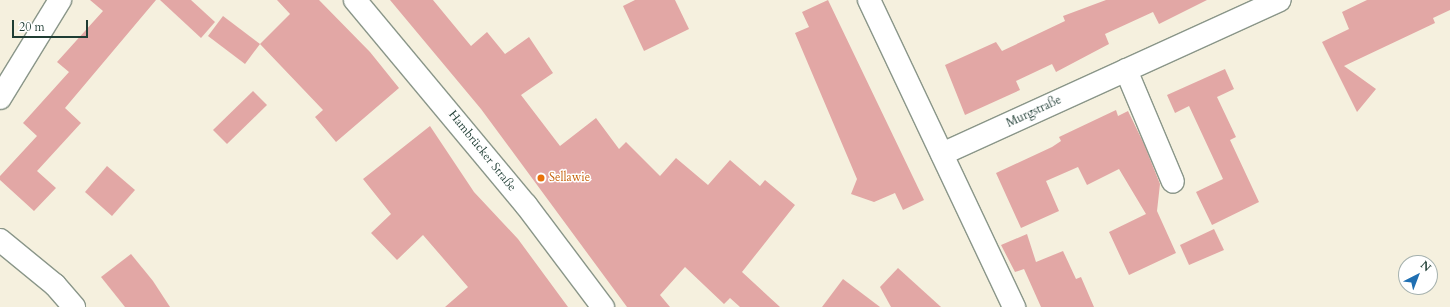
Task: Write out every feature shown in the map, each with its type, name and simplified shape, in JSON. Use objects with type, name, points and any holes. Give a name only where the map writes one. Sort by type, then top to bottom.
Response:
[{"type":"street","points":[[0,98],[60,0]]},
{"type":"street","name":"Hambrücker Straße","points":[[355,0],[526,205],[603,307]]},
{"type":"street","points":[[870,0],[1014,307]]},
{"type":"street","name":"Murgstraße","points":[[942,154],[1280,0]]},
{"type":"street","points":[[1126,70],[1173,182]]},
{"type":"street","points":[[0,240],[55,285],[74,307]]},
{"type":"building","points":[[90,0],[156,0],[65,108],[81,123],[37,171],[56,188],[34,211],[0,180],[0,176],[37,136],[23,123],[69,72],[57,62],[103,11]]},
{"type":"building","points":[[160,0],[191,0],[215,22],[201,38]]},
{"type":"building","points":[[277,0],[319,0],[370,52],[399,88],[336,142],[315,117],[323,110],[260,44],[290,14]]},
{"type":"building","points":[[390,0],[433,0],[471,46],[487,32],[505,54],[529,37],[553,73],[521,95],[560,146],[596,118],[619,149],[626,142],[660,176],[676,158],[708,185],[730,160],[760,186],[765,180],[795,205],[742,272],[780,307],[740,307],[730,298],[724,304],[685,267],[660,295],[670,307],[627,307],[481,109]]},
{"type":"building","points":[[635,0],[675,0],[689,29],[644,51],[623,6]]},
{"type":"building","points":[[828,0],[924,200],[903,210],[895,193],[874,202],[851,194],[857,179],[795,33],[809,27],[802,12]]},
{"type":"building","points":[[1106,0],[1207,0],[1159,24],[1153,12],[1105,34],[1109,44],[1056,72],[1052,64],[1016,81],[1020,90],[965,115],[945,65],[996,42],[1002,51],[1065,21],[1063,16]]},
{"type":"building","points":[[1367,0],[1450,0],[1450,10],[1433,18],[1435,23],[1344,66],[1376,89],[1357,112],[1322,42],[1349,29],[1342,12]]},
{"type":"building","points":[[223,16],[260,44],[245,64],[208,36]]},
{"type":"building","points":[[1225,69],[1234,89],[1217,97],[1236,137],[1230,140],[1259,202],[1212,225],[1196,192],[1223,179],[1189,106],[1175,113],[1167,95]]},
{"type":"building","points":[[253,91],[267,105],[227,144],[213,130]]},
{"type":"building","points":[[1116,110],[1118,116],[1128,111],[1144,144],[1160,184],[1157,211],[1176,253],[1129,275],[1109,232],[1146,214],[1119,169],[1087,185],[1078,167],[1046,181],[1059,211],[1021,228],[996,173],[1052,147],[1061,141],[1059,137]]},
{"type":"building","points":[[430,126],[474,192],[518,239],[568,307],[445,307],[468,287],[423,235],[397,260],[371,233],[391,214],[363,179]]},
{"type":"building","points":[[107,166],[135,190],[112,216],[85,192]]},
{"type":"building","points":[[1214,229],[1224,250],[1189,265],[1180,245]]},
{"type":"building","points":[[1027,234],[1036,262],[1063,251],[1076,279],[1081,277],[1094,307],[1041,307],[1024,269],[1015,272],[1001,245]]},
{"type":"building","points":[[131,254],[153,281],[170,307],[125,307],[101,277]]},
{"type":"building","points":[[898,268],[941,307],[891,307],[880,287]]},
{"type":"building","points":[[843,279],[880,307],[822,307]]},
{"type":"place","name":"Sellawie","points":[[541,178]]}]
